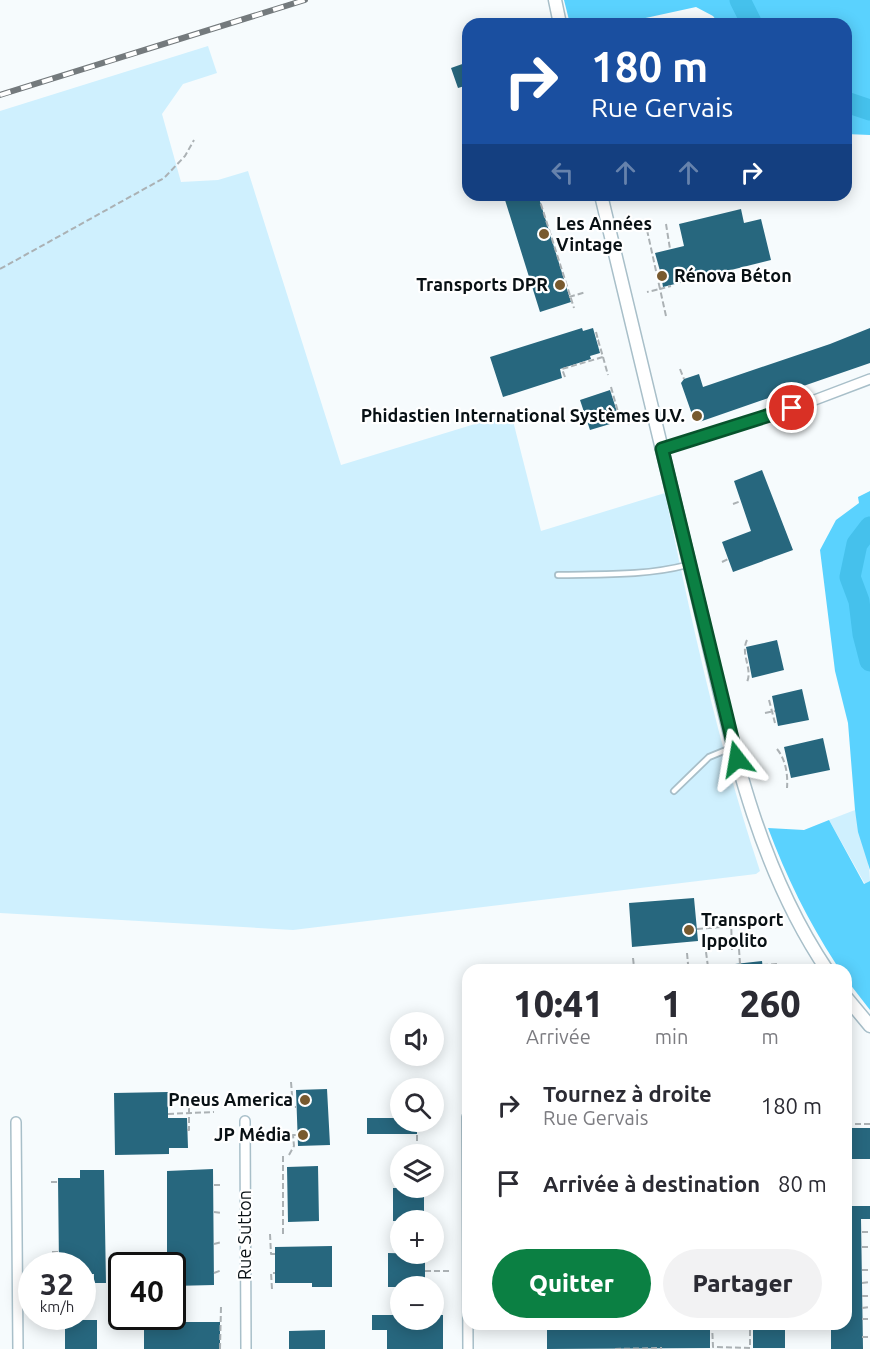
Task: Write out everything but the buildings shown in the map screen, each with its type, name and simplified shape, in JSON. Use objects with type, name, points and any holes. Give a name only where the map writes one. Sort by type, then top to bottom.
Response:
[{"type":"street","points":[[555,0],[559,18]]},
{"type":"street","points":[[602,201],[734,747],[766,855],[792,912],[823,964]]},
{"type":"street","points":[[662,449],[802,405],[870,379]]},
{"type":"street","points":[[852,1004],[870,1026]]},
{"type":"street","name":"Rue Sutton","points":[[245,1121],[246,1349]]},
{"type":"street","points":[[16,1122],[18,1349]]},
{"type":"street","points":[[468,1330],[468,1349]]},
{"type":"lane","points":[[558,575],[637,574],[690,564]]},
{"type":"lane","points":[[674,791],[709,757],[734,747]]},
{"type":"path","points":[[0,269],[164,177],[185,156],[194,140]]},
{"type":"path","points":[[540,201],[573,308]]},
{"type":"path","points":[[666,224],[670,249]]},
{"type":"path","points":[[647,230],[666,316]]},
{"type":"path","points":[[647,292],[671,286]]},
{"type":"path","points":[[570,297],[586,292]]},
{"type":"path","points":[[596,332],[608,375]]},
{"type":"path","points":[[565,377],[562,369],[603,357]]},
{"type":"path","points":[[680,369],[684,379]]},
{"type":"path","points":[[610,387],[617,412],[629,424]]},
{"type":"path","points":[[733,504],[741,501]]},
{"type":"path","points":[[722,562],[728,560]]},
{"type":"path","points":[[747,640],[743,648],[750,674],[747,682]]},
{"type":"path","points":[[769,700],[775,723]]},
{"type":"path","points":[[765,714],[773,712]]},
{"type":"path","points":[[777,749],[786,764],[787,788]]},
{"type":"path","points":[[731,920],[732,950]]},
{"type":"path","points":[[697,929],[731,926]]},
{"type":"path","points":[[739,950],[740,964]]},
{"type":"path","points":[[706,952],[708,964]]},
{"type":"path","points":[[687,953],[688,964]]},
{"type":"path","points":[[633,958],[634,964]]},
{"type":"path","points":[[291,1082],[293,1107],[296,1107]]},
{"type":"path","points":[[187,1130],[189,1130],[189,1099]]},
{"type":"path","points":[[168,1114],[214,1112]]},
{"type":"path","points":[[852,1125],[870,1124]]},
{"type":"path","points":[[417,1132],[417,1142]]},
{"type":"path","points":[[289,1155],[294,1146],[293,1135],[297,1135]]},
{"type":"path","points":[[283,1156],[286,1174],[286,1220],[283,1234]]},
{"type":"path","points":[[51,1182],[58,1182]]},
{"type":"path","points":[[213,1185],[221,1185]]},
{"type":"path","points":[[214,1212],[221,1213]]},
{"type":"path","points":[[862,1232],[870,1232]]},
{"type":"path","points":[[270,1234],[271,1254],[275,1254]]},
{"type":"path","points":[[214,1244],[222,1242]]},
{"type":"path","points":[[862,1247],[870,1247]]},
{"type":"path","points":[[214,1273],[222,1270]]},
{"type":"path","points":[[862,1270],[870,1270]]},
{"type":"path","points":[[425,1271],[449,1271]]},
{"type":"path","points":[[272,1289],[271,1273],[275,1273]]},
{"type":"path","points":[[862,1283],[870,1282]]},
{"type":"path","points":[[862,1296],[870,1296]]},
{"type":"path","points":[[862,1308],[870,1307]]},
{"type":"path","points":[[220,1349],[221,1308]]},
{"type":"path","points":[[862,1319],[870,1319]]},
{"type":"path","points":[[712,1330],[713,1347],[750,1348],[752,1330]]},
{"type":"path","points":[[862,1337],[870,1337]]},
{"type":"path","points":[[615,1349],[662,1348]]},
{"type":"shaded area","points":[[564,0],[870,0],[870,135],[852,134],[852,18],[714,18],[696,7],[646,18],[568,18]]},
{"type":"shaded area","points":[[208,46],[217,73],[183,84],[162,114],[181,182],[218,180],[248,171],[341,465],[511,413],[541,531],[665,493],[707,684],[745,825],[760,871],[756,874],[293,930],[0,913],[0,111]]},
{"type":"shaded area","points":[[870,491],[870,870],[858,832],[848,723],[835,671],[820,550],[836,520],[859,503],[858,497]]},
{"type":"shaded area","points":[[855,810],[870,872],[870,881],[865,884],[829,820]]},
{"type":"shaded area","points":[[829,820],[864,884],[870,881],[870,1010],[852,987],[852,964],[836,964],[807,915],[768,828],[804,830]]},
{"type":"waterway","points":[[740,0],[749,18]]},
{"type":"waterway","points":[[852,104],[870,110]]},
{"type":"waterway","points":[[870,527],[857,544],[850,577],[859,601],[863,634],[870,661]]},
{"type":"railway","points":[[0,95],[305,0]]},
{"type":"place","name":"Les Années Vintage","points":[[544,234]]},
{"type":"place","name":"Rénova Béton","points":[[662,276]]},
{"type":"place","name":"Transports DPR","points":[[560,285]]},
{"type":"place","name":"Phidastien International Systèmes U.V.","points":[[697,416]]},
{"type":"place","name":"Transport Ippolito","points":[[689,930]]},
{"type":"place","name":"Pneus America","points":[[305,1100]]},
{"type":"place","name":"JP Média","points":[[303,1135]]},
{"type":"route","points":[[737,759],[662,449],[792,408]]}]
